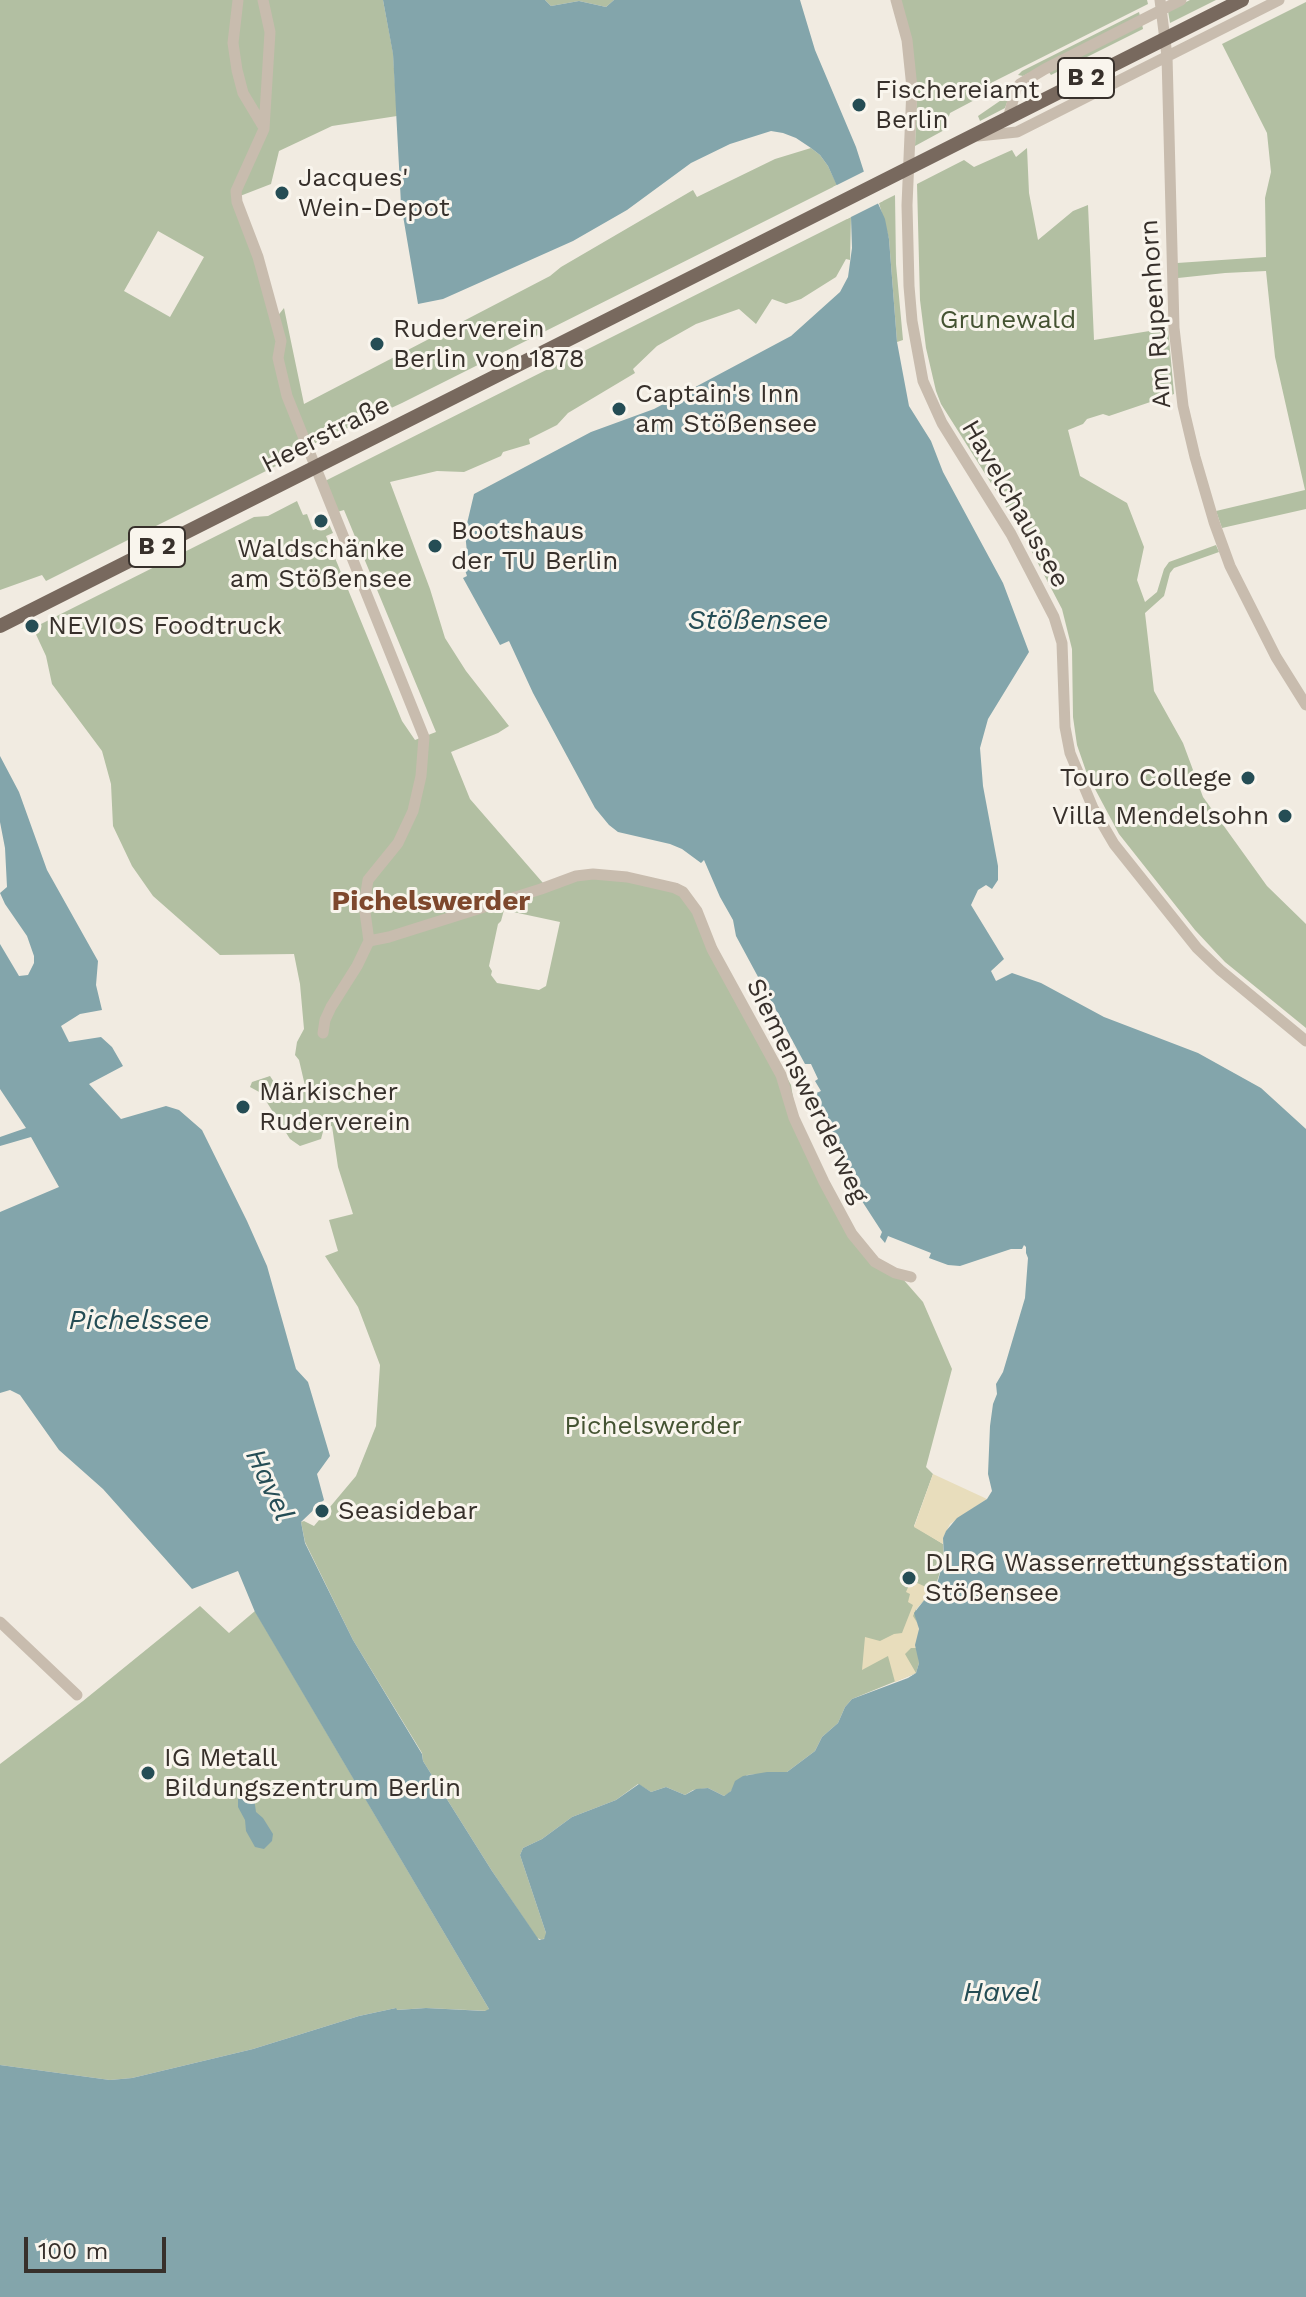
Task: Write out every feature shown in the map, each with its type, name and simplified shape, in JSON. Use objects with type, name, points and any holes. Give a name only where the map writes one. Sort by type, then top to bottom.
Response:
[{"type":"main road","name":"Heerstraße","points":[[0,626],[1242,0]]},
{"type":"street","points":[[238,0],[233,43],[237,70],[243,93],[264,129]]},
{"type":"street","points":[[263,0],[270,32],[264,129],[236,191],[237,202],[258,257],[281,341],[278,358],[284,387],[424,737],[421,776],[413,811],[398,843],[368,880],[364,905],[369,941],[331,1007],[323,1033]]},
{"type":"street","name":"Havelchaussee","points":[[896,0],[907,40],[912,88],[907,205],[910,297],[917,353],[931,402],[1011,534],[1054,617],[1062,643],[1065,727],[1070,753],[1093,808],[1107,832],[1197,948],[1306,1041]]},
{"type":"street","points":[[1008,119],[1020,84],[1160,5],[1181,0]]},
{"type":"street","name":"Heerstraße","points":[[973,136],[1017,132],[1279,0]]},
{"type":"street","name":"Am Rupenhorn","points":[[1160,5],[1167,56],[1174,328],[1183,406],[1195,457],[1230,566],[1276,657],[1306,705]]},
{"type":"street","name":"Heerstraße","points":[[1167,56],[1221,10]]},
{"type":"street","name":"Siemenswerderweg","points":[[369,941],[514,898],[576,876],[627,877],[683,892],[697,911],[712,949],[781,1075],[794,1118],[852,1234],[875,1262],[895,1273],[911,1277]]},
{"type":"street","points":[[0,1622],[77,1695]]},
{"type":"green space","points":[[0,0],[383,0],[393,53],[397,116],[332,126],[279,151],[271,184],[240,196],[276,318],[284,308],[304,404],[550,276],[693,190],[697,197],[775,159],[811,148],[828,166],[837,185],[402,403],[311,445],[304,452],[46,581],[42,575],[0,590]],"holes":[[[158,231],[204,257],[170,317],[124,291]]]},
{"type":"green space","points":[[545,0],[614,0],[606,7],[579,1],[551,6]]},
{"type":"green space","points":[[900,0],[1147,0],[1148,4],[981,88],[984,95],[950,113],[948,128],[915,146],[917,88]]},
{"type":"green space","points":[[1190,0],[1216,0],[1170,23],[1168,11]]},
{"type":"green space","points":[[1306,2],[1306,509],[1222,528],[1216,511],[1305,490],[1275,357],[1266,271],[1178,278],[1177,263],[1266,257],[1265,198],[1271,172],[1267,133],[1222,44]]},
{"type":"green space","points":[[1139,12],[1140,16],[1023,76],[1018,75],[1022,71]]},
{"type":"green space","points":[[1142,24],[1143,29],[1051,75],[1048,71]]},
{"type":"green space","points":[[1010,94],[1005,108],[980,121],[978,116]]},
{"type":"green space","name":"Grunewald","points":[[1027,148],[1029,193],[1038,240],[1073,211],[1088,205],[1094,340],[1168,328],[1174,394],[1109,416],[1103,414],[1087,419],[1068,430],[1080,476],[1127,503],[1144,547],[1137,580],[1145,602],[1157,592],[1169,562],[1216,545],[1219,552],[1174,568],[1164,596],[1145,613],[1154,691],[1183,743],[1203,797],[1267,886],[1306,924],[1306,1028],[1225,962],[1195,930],[1119,834],[1087,774],[1077,745],[1073,717],[1072,649],[1062,609],[1020,529],[941,404],[936,391],[926,348],[920,300],[917,184],[964,160],[974,167],[1012,150],[1016,157]]},
{"type":"green space","points":[[895,195],[896,264],[903,340],[897,342],[889,239],[879,203]]},
{"type":"green space","name":"Pichelswerder","points":[[851,217],[850,260],[846,259],[836,277],[801,299],[786,304],[772,299],[756,324],[739,309],[696,324],[657,346],[633,369],[635,373],[568,413],[557,425],[529,439],[530,444],[503,452],[501,456],[464,472],[437,471],[390,482],[445,638],[466,671],[509,726],[451,752],[470,799],[543,883],[581,870],[682,887],[791,1085],[796,1116],[854,1231],[923,1302],[952,1369],[926,1467],[933,1474],[914,1526],[943,1544],[944,1559],[935,1588],[916,1609],[919,1663],[916,1673],[852,1699],[838,1723],[822,1737],[815,1751],[787,1772],[747,1775],[724,1796],[708,1788],[693,1790],[685,1795],[666,1787],[651,1792],[638,1784],[616,1800],[572,1817],[542,1839],[523,1848],[520,1855],[546,1933],[542,1940],[537,1938],[492,1871],[423,1761],[422,1753],[353,1640],[305,1542],[301,1522],[314,1526],[356,1476],[376,1426],[380,1365],[358,1307],[325,1256],[338,1251],[329,1220],[353,1214],[338,1167],[332,1126],[324,1128],[321,1139],[300,1146],[290,1139],[261,1093],[250,1087],[252,1082],[270,1076],[285,1099],[306,1090],[295,1055],[304,1029],[294,954],[220,955],[153,896],[132,866],[113,826],[111,784],[102,751],[52,684],[46,656],[33,628],[254,517],[268,516],[297,501],[303,515],[307,514],[313,530],[329,524],[333,533],[326,536],[402,721],[415,740],[436,732],[344,510],[337,512],[325,481]],"holes":[[[504,910],[560,922],[546,986],[539,990],[497,983],[489,966]]]},
{"type":"green space","points":[[200,1606],[229,1633],[255,1611],[489,2009],[396,2008],[359,2016],[253,2049],[132,2078],[110,2080],[0,2065],[0,1764]]},
{"type":"sand","points":[[933,1474],[987,1499],[950,1524],[943,1544],[914,1527]]},
{"type":"sand","points":[[929,1581],[935,1588],[913,1616],[919,1632],[916,1648],[905,1654],[916,1673],[895,1682],[888,1656],[862,1670],[865,1637],[880,1641],[902,1633],[913,1605],[908,1602],[910,1594],[906,1592],[909,1585],[913,1587],[915,1582],[926,1587]]},
{"type":"water","points":[[383,0],[545,0],[551,6],[579,1],[606,7],[614,0],[800,0],[815,50],[885,219],[897,342],[909,406],[931,441],[943,472],[1003,583],[1029,652],[988,719],[980,748],[998,880],[992,889],[986,885],[978,890],[971,905],[1004,959],[991,971],[996,981],[1012,973],[1041,983],[1104,1017],[1198,1053],[1261,1088],[1306,1129],[1306,2297],[0,2297],[0,2065],[110,2080],[132,2078],[253,2049],[359,2016],[396,2008],[489,2009],[255,1612],[238,1571],[192,1589],[103,1489],[59,1450],[20,1395],[10,1390],[0,1393],[0,1212],[59,1187],[31,1137],[0,1146],[0,1137],[26,1128],[0,1089],[0,944],[19,976],[28,975],[34,956],[27,936],[0,893],[7,887],[0,822],[0,756],[19,792],[47,870],[98,961],[96,985],[102,1010],[80,1014],[61,1026],[69,1042],[101,1037],[112,1047],[123,1066],[89,1084],[121,1119],[166,1106],[179,1110],[202,1130],[267,1266],[296,1369],[308,1382],[330,1456],[317,1474],[324,1500],[301,1522],[305,1543],[353,1640],[422,1754],[423,1761],[539,1940],[544,1939],[546,1933],[520,1855],[523,1848],[542,1839],[572,1817],[616,1800],[639,1784],[651,1792],[666,1787],[685,1795],[696,1789],[708,1788],[724,1796],[743,1776],[787,1772],[815,1751],[822,1737],[838,1723],[852,1699],[916,1673],[919,1663],[915,1645],[919,1629],[914,1613],[937,1584],[944,1559],[943,1538],[957,1518],[987,1499],[992,1491],[988,1474],[996,1384],[1003,1372],[1025,1298],[1028,1258],[1024,1245],[1022,1249],[1011,1249],[960,1266],[929,1258],[931,1253],[888,1236],[885,1243],[880,1237],[882,1232],[860,1198],[813,1100],[812,1095],[821,1091],[811,1064],[805,1064],[736,936],[733,920],[704,860],[701,863],[670,844],[618,832],[609,825],[595,808],[533,693],[509,641],[500,645],[463,578],[467,576],[464,567],[468,563],[465,532],[474,494],[591,432],[654,409],[791,336],[840,292],[848,277],[852,248],[851,217],[828,166],[811,148],[783,133],[771,131],[730,144],[691,163],[627,210],[573,241],[443,299],[418,304],[401,204],[393,54]]},
{"type":"water","points":[[243,1789],[254,1798],[256,1812],[273,1834],[272,1841],[264,1849],[255,1847],[246,1831],[245,1820],[238,1807],[238,1796]]},
{"type":"pier","points":[[867,170],[883,201],[847,219],[833,187]]},
{"type":"place","name":"Fischereiamt Berlin","points":[[859,105]]},
{"type":"place","name":"Jacques' Wein-Depot","points":[[282,193]]},
{"type":"place","name":"Ruderverein Berlin von 1878","points":[[377,344]]},
{"type":"place","name":"Captain's Inn am Stößensee","points":[[619,409]]},
{"type":"place","name":"Waldschänke am Stößensee","points":[[321,521]]},
{"type":"place","name":"Bootshaus der TU Berlin","points":[[435,546]]},
{"type":"place","name":"NEVIOS Foodtruck","points":[[32,626]]},
{"type":"place","name":"Touro College","points":[[1248,778]]},
{"type":"place","name":"Villa Mendelsohn","points":[[1285,816]]},
{"type":"place","name":"Märkischer Ruderverein","points":[[243,1107]]},
{"type":"place","name":"Seasidebar","points":[[322,1511]]},
{"type":"place","name":"DLRG Wasserrettungsstation Stößensee","points":[[909,1578]]},
{"type":"place","name":"IG Metall Bildungszentrum Berlin","points":[[148,1773]]},
{"type":"district","name":"Pichelswerder","points":[[431,902]]},
{"type":"water label","name":"Stößensee","points":[[758,621]]},
{"type":"water label","name":"Pichelssee","points":[[139,1321]]},
{"type":"water label","name":"Havel","points":[[269,1485]]},
{"type":"water label","name":"Havel","points":[[1001,1993]]}]
